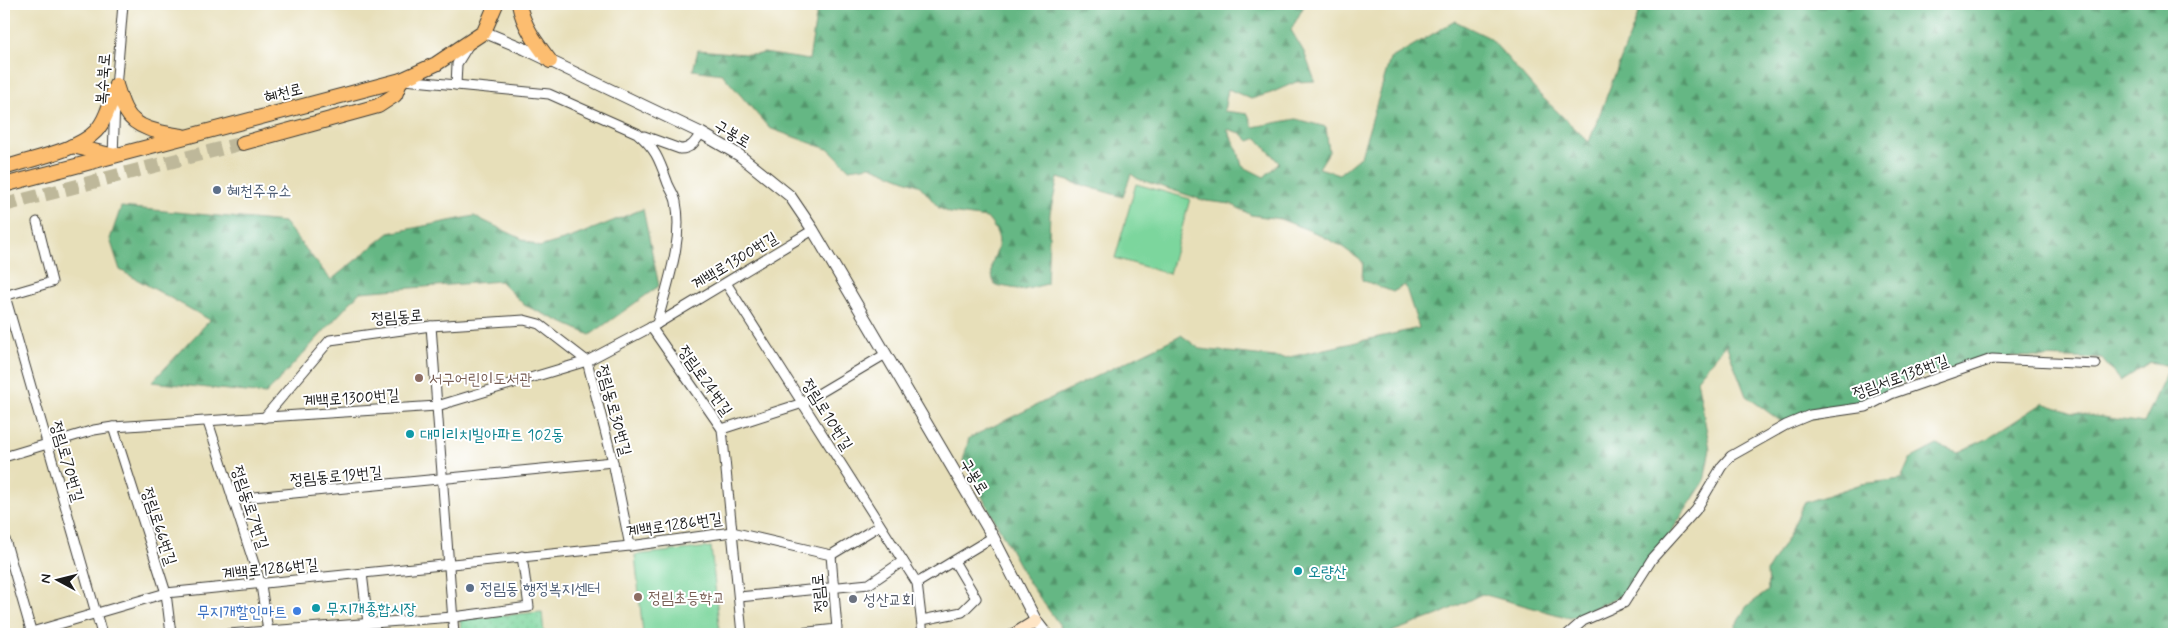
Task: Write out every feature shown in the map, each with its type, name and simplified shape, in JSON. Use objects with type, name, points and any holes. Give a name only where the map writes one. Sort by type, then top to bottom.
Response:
[{"type":"main road","points":[[478,36],[496,4]]},
{"type":"main road","points":[[519,4],[521,14],[533,38],[550,61]]},
{"type":"main road","name":"혜천로","points":[[4,185],[401,80],[436,64],[478,36]]},
{"type":"main road","points":[[243,143],[378,106],[395,95],[401,80]]},
{"type":"main road","points":[[116,85],[126,112],[139,124],[152,131],[185,137]]},
{"type":"main road","points":[[4,168],[72,146],[96,131],[104,119],[116,85]]},
{"type":"main road","points":[[72,146],[113,156]]},
{"type":"main road","points":[[1015,634],[1036,621]]},
{"type":"street","name":"복수북로","points":[[113,156],[116,85],[123,4]]},
{"type":"street","name":"구봉로","points":[[478,36],[550,61],[701,133],[739,155],[790,196],[813,230],[884,355],[993,537],[1036,621],[1046,634]]},
{"type":"street","points":[[456,85],[457,64],[478,36]]},
{"type":"street","points":[[401,80],[549,94],[637,133],[680,149],[686,149],[694,144],[701,133]]},
{"type":"street","points":[[637,133],[648,142],[661,161],[667,183],[676,200],[678,217],[675,248],[654,326]]},
{"type":"street","points":[[4,296],[52,282],[37,222]]},
{"type":"street","name":"계백로1300번길","points":[[4,458],[94,430],[437,406],[587,361],[654,326],[813,230]]},
{"type":"street","name":"정림로10번길","points":[[726,283],[917,583],[923,634]]},
{"type":"street","name":"정림로70번길","points":[[4,296],[102,634]]},
{"type":"street","name":"정림동로30번길","points":[[430,326],[524,320],[539,324],[587,361],[614,462],[630,546]]},
{"type":"street","name":"정림동로","points":[[264,418],[330,340],[430,326],[454,634]]},
{"type":"street","name":"정림로24번길","points":[[654,326],[722,429],[742,634]]},
{"type":"street","points":[[722,429],[803,403],[884,355]]},
{"type":"street","name":"정림서로138번길","points":[[1568,634],[1583,621],[1624,603],[1652,559],[1696,510],[1722,466],[1731,456],[1786,425],[1810,415],[1866,407],[1891,394],[1992,359],[2096,364]]},
{"type":"street","name":"정림동로7번길","points":[[208,422],[261,585],[268,631]]},
{"type":"street","name":"정림로66번길","points":[[114,428],[166,593],[171,634]]},
{"type":"street","name":"정림동로19번길","points":[[233,499],[614,462]]},
{"type":"street","points":[[831,555],[879,526]]},
{"type":"street","name":"계백로1286번길","points":[[29,634],[166,593],[261,585],[630,546],[732,532],[831,555]]},
{"type":"street","points":[[4,536],[29,634]]},
{"type":"street","points":[[917,583],[993,537]]},
{"type":"street","name":"정림로","points":[[790,634],[837,629],[831,555]]},
{"type":"street","points":[[228,634],[268,631],[313,631],[368,623],[453,617],[529,607],[522,556]]},
{"type":"street","points":[[739,597],[868,584],[904,561]]},
{"type":"street","points":[[922,620],[962,612],[976,598],[954,561]]},
{"type":"street","points":[[362,574],[368,623]]},
{"type":"green space","points":[[818,4],[1305,4],[1291,30],[1304,52],[1315,81],[1296,82],[1251,99],[1228,89],[1224,111],[1248,114],[1253,127],[1296,119],[1326,127],[1329,152],[1319,168],[1339,174],[1361,156],[1390,59],[1455,21],[1490,38],[1539,94],[1589,142],[1642,4],[2174,4],[2174,634],[1731,634],[1746,607],[1768,591],[1767,571],[1788,537],[1804,503],[1861,484],[1901,479],[1910,459],[1937,445],[1958,452],[1989,438],[2043,403],[2073,413],[2144,423],[2170,366],[2150,362],[2120,381],[2102,359],[2003,356],[1909,379],[1872,402],[1786,425],[1746,396],[1726,344],[1697,379],[1710,449],[1704,482],[1632,591],[1579,615],[1570,618],[1482,594],[1438,615],[1386,634],[1066,634],[1027,580],[963,461],[969,438],[1181,335],[1200,349],[1285,358],[1419,328],[1405,285],[1393,292],[1362,280],[1363,262],[1341,246],[1316,233],[1280,219],[1251,215],[1231,204],[1206,201],[1138,179],[1131,174],[1123,197],[1058,178],[1050,213],[1047,284],[1023,290],[995,285],[992,265],[999,245],[999,238],[987,218],[950,213],[939,208],[920,186],[870,166],[849,169],[830,150],[769,128],[722,74],[693,70],[698,50],[756,55],[764,53],[809,60]],"holes":[[[1227,129],[1241,133],[1249,141],[1257,138],[1279,163],[1264,177],[1242,166],[1238,151]]]},
{"type":"green space","points":[[1136,184],[1190,199],[1169,274],[1115,258]]},
{"type":"green space","points":[[121,207],[284,222],[331,280],[389,233],[474,216],[539,247],[570,238],[643,209],[659,286],[590,335],[524,305],[500,281],[360,292],[266,394],[152,382],[210,320],[120,270],[110,239]]},
{"type":"green space","points":[[711,547],[720,634],[643,634],[635,555]]},
{"type":"green space","points":[[542,612],[544,634],[461,634],[460,619]]},
{"type":"tunnel","points":[[4,205],[243,143]]},
{"type":"place","name":"혜천주유소","points":[[217,190]]},
{"type":"place","name":"서구어린이도서관","points":[[419,378]]},
{"type":"place","name":"대미리치빌아파트 102동","points":[[410,434]]},
{"type":"place","name":"오량산","points":[[1298,571]]},
{"type":"place","name":"정림동 행정복지센터","points":[[470,588]]},
{"type":"place","name":"정림초등학교","points":[[638,597]]},
{"type":"place","name":"성산교회","points":[[853,599]]},
{"type":"place","name":"무지개종합시장","points":[[316,608]]},
{"type":"place","name":"무지개할인마트","points":[[297,611]]}]
